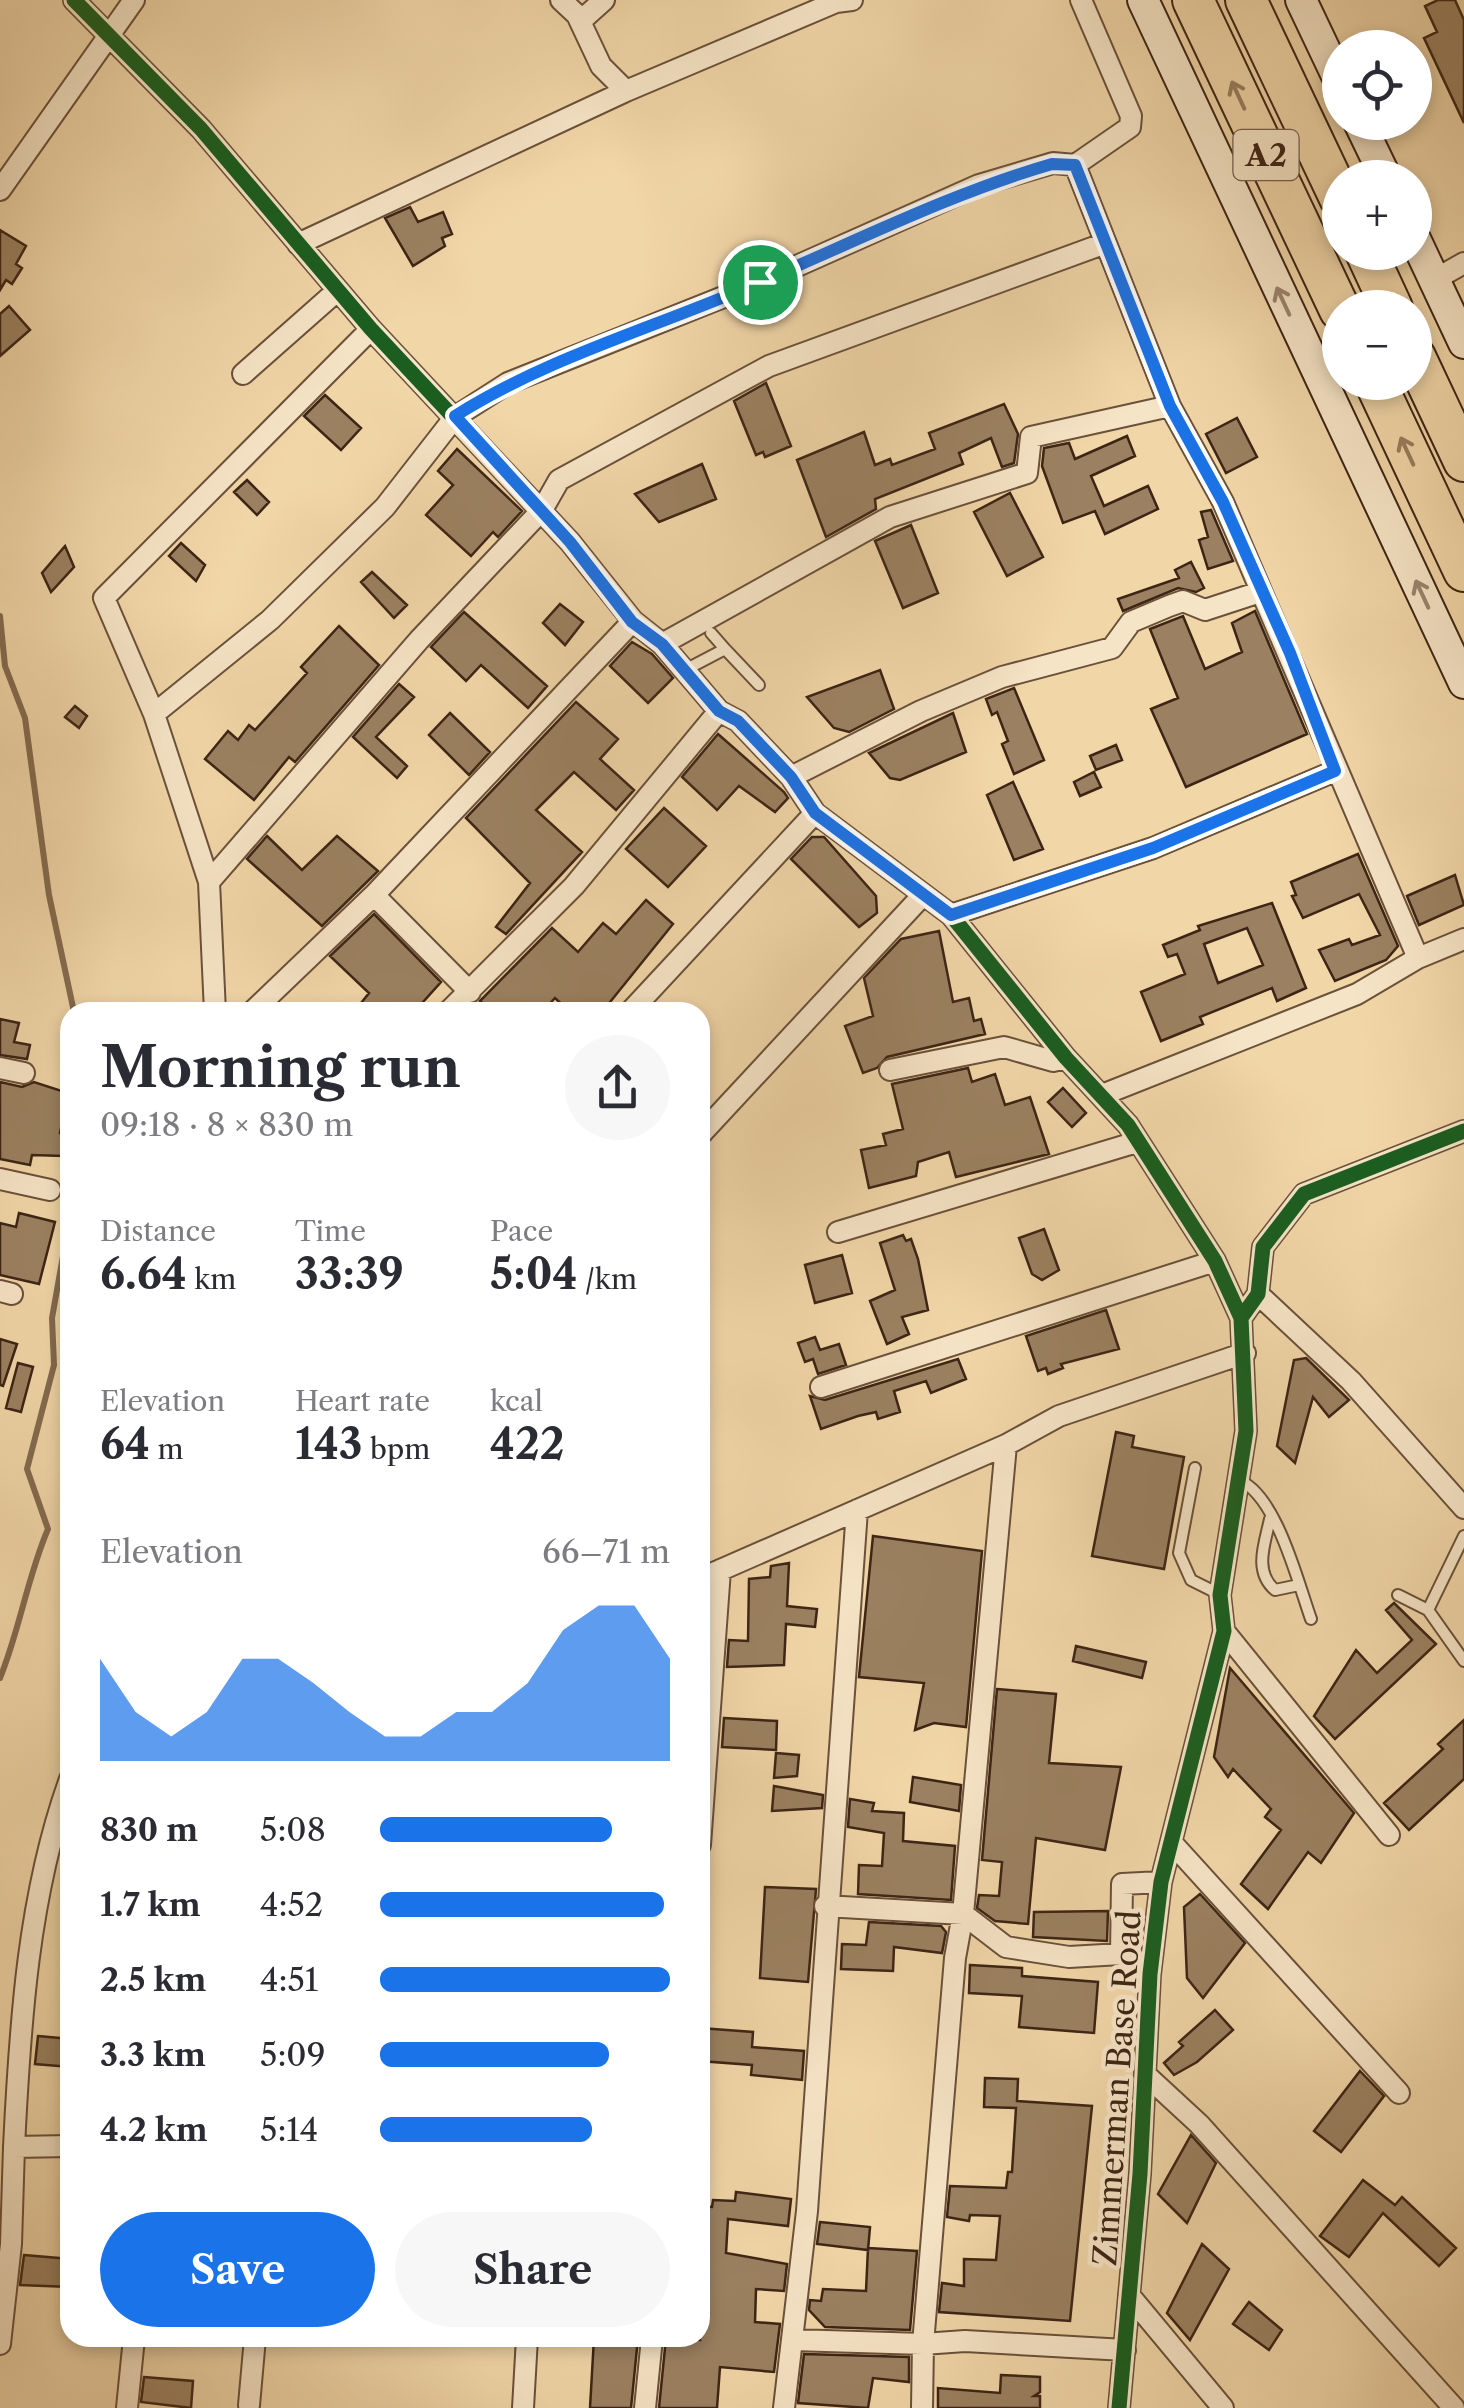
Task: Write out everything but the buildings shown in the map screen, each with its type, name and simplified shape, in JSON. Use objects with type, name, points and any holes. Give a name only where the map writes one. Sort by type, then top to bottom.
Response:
[{"type":"highway","name":"A2","points":[[1193,0],[1331,290]]},
{"type":"highway","name":"A2","points":[[1246,0],[1322,160]]},
{"type":"highway","points":[[1432,393],[1464,461]]},
{"type":"highway","points":[[1383,400],[1464,571]]},
{"type":"main road","points":[[1143,0],[1464,682]]},
{"type":"main road","points":[[1301,0],[1322,44]]},
{"type":"main road","points":[[1429,270],[1464,343]]},
{"type":"street","name":"Zimmerman Base Road","points":[[74,0],[201,128],[370,328],[542,510],[632,622],[662,644],[719,711],[738,721],[791,777],[815,813],[951,915],[1138,1142],[1215,1261],[1241,1318],[1246,1352],[1246,1431],[1220,1595],[1224,1631],[1161,1882],[1150,1974],[1147,2076],[1119,2408]]},
{"type":"street","points":[[0,190],[134,0]]},
{"type":"street","points":[[561,0],[585,18],[604,0]]},
{"type":"street","points":[[298,244],[626,91],[836,2],[852,0]]},
{"type":"street","points":[[154,714],[270,620],[385,507],[455,416],[508,382],[760,282],[979,185],[1052,164],[1075,165],[1130,127],[1131,116],[1081,0]]},
{"type":"street","points":[[578,15],[601,66],[626,91]]},
{"type":"street","points":[[1075,165],[1170,406],[1223,502],[1418,958]]},
{"type":"street","points":[[209,882],[419,640],[542,510],[559,480],[769,366],[1103,244]]},
{"type":"street","points":[[1434,280],[1464,263]]},
{"type":"street","points":[[243,374],[338,290]]},
{"type":"street","points":[[215,1002],[209,882],[154,714],[104,598],[370,328]]},
{"type":"street","points":[[662,644],[890,517],[1027,473],[1030,437],[1170,406]]},
{"type":"street","points":[[791,777],[921,712],[1002,677],[1112,648],[1131,622],[1169,606],[1183,602],[1205,610],[1260,592]]},
{"type":"street","points":[[262,1002],[374,894],[632,622]]},
{"type":"street","points":[[459,1002],[574,886],[719,711]]},
{"type":"street","points":[[951,915],[1153,848],[1335,771]]},
{"type":"street","points":[[639,1002],[815,813]]},
{"type":"street","points":[[374,894],[470,992]]},
{"type":"street","points":[[710,1124],[922,896]]},
{"type":"street","points":[[1102,1095],[1357,994],[1418,958],[1464,939]]},
{"type":"street","points":[[890,1070],[1004,1047],[1053,1061],[1066,1058]]},
{"type":"street","points":[[0,1068],[24,1073]]},
{"type":"street","points":[[1241,1318],[1258,1294],[1263,1246],[1304,1194],[1464,1131]]},
{"type":"street","points":[[838,1232],[1138,1142]]},
{"type":"street","points":[[0,1179],[50,1190]]},
{"type":"street","points":[[821,1387],[1215,1261]]},
{"type":"street","points":[[1258,1294],[1352,1382],[1464,1508]]},
{"type":"street","points":[[710,1575],[1006,1445],[1059,1416],[1246,1352]]},
{"type":"street","points":[[922,2408],[923,2344],[954,1958],[963,1914],[1006,1445]]},
{"type":"street","points":[[784,2408],[807,2211],[857,1510]]},
{"type":"street","points":[[1224,1631],[1389,1835]]},
{"type":"street","points":[[0,2344],[36,1919],[49,1837],[60,1807]]},
{"type":"street","points":[[1172,1843],[1399,2093]]},
{"type":"street","points":[[826,1906],[963,1914],[1006,1948],[1069,1957],[1121,1954],[1122,1884],[1161,1882]]},
{"type":"street","points":[[1147,2076],[1199,2124],[1454,2408]]},
{"type":"street","points":[[14,2146],[60,2146]]},
{"type":"street","points":[[1129,2295],[1223,2408]]},
{"type":"street","points":[[794,2340],[923,2344],[965,2341],[1125,2350]]},
{"type":"street","points":[[127,2408],[133,2347]]},
{"type":"street","points":[[248,2405],[255,2347]]},
{"type":"street","points":[[524,2408],[527,2347]]},
{"type":"street","points":[[645,2408],[651,2347]]},
{"type":"lane","points":[[711,633],[759,686]]},
{"type":"lane","points":[[684,670],[725,649]]},
{"type":"lane","points":[[1196,1468],[1179,1552],[1185,1574],[1220,1595]]},
{"type":"lane","points":[[1238,1480],[1256,1490],[1284,1541],[1310,1619]]},
{"type":"lane","points":[[1270,1519],[1262,1558],[1265,1576],[1274,1590],[1288,1591],[1299,1585]]},
{"type":"lane","points":[[1428,1610],[1464,1536]]},
{"type":"lane","points":[[1398,1595],[1428,1610],[1464,1662]]},
{"type":"waterway","points":[[0,616],[5,666],[25,718],[49,895],[72,1002]]},
{"type":"waterway","points":[[0,1678],[48,1529],[27,1469],[54,1365],[52,1318],[60,1273]]},
{"type":"cycle path","points":[[74,0],[201,129],[371,329],[570,542],[633,621],[662,644],[719,711],[738,721],[791,777],[815,813],[951,915],[1066,1058],[1128,1125],[1215,1261],[1241,1318]]},
{"type":"cycle path","points":[[1119,2408],[1140,2174],[1150,1974],[1161,1882],[1224,1631],[1220,1595],[1246,1431],[1241,1318],[1258,1294],[1263,1247],[1304,1194],[1464,1131]]},
{"type":"route","points":[[1052,164],[1075,165],[1170,406],[1223,502],[1311,702],[1335,771],[1153,848],[951,915],[815,813],[791,777],[738,721],[719,711],[662,644],[632,622],[570,542],[455,416],[508,382],[760,282],[979,185],[1052,164]]}]
